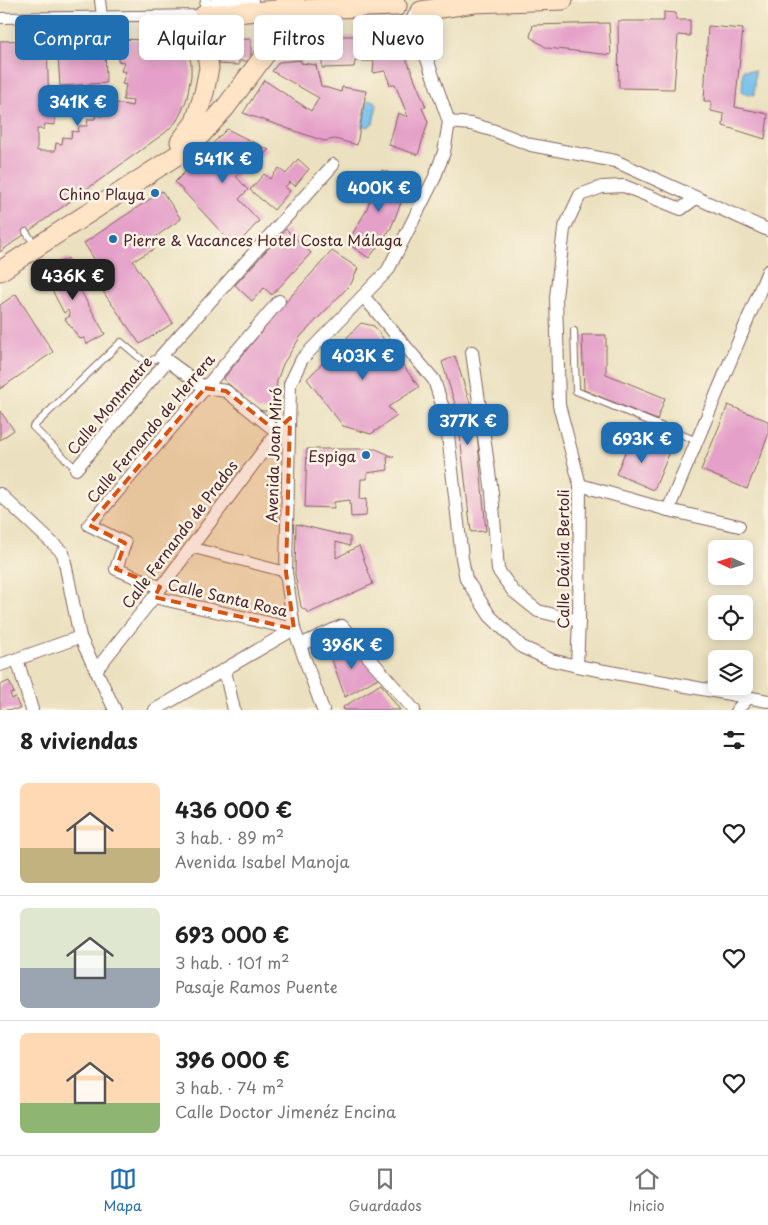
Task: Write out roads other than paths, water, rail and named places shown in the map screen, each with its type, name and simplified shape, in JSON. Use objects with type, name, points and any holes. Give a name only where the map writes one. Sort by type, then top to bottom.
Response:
[{"type":"main road","points":[[157,170],[195,122],[204,93],[209,68],[205,41],[205,8],[277,10],[302,5],[396,3],[402,10],[474,3],[563,0]]},
{"type":"main road","points":[[0,271],[31,240],[157,170],[191,146],[225,108],[291,20],[300,13],[302,5]]},
{"type":"street","points":[[100,0],[102,15]]},
{"type":"street","points":[[115,15],[205,8],[218,1],[252,0]]},
{"type":"street","name":"Avenida Joan Miró","points":[[323,710],[294,629],[286,572],[290,384],[302,359],[388,270],[434,179],[444,152],[449,122],[413,19],[422,8]]},
{"type":"street","points":[[0,18],[15,18]]},
{"type":"street","points":[[449,122],[472,124],[531,145],[615,161],[768,230]]},
{"type":"street","name":"Calle Montmatre","points":[[76,469],[164,359],[333,165]]},
{"type":"street","name":"Calle Dávila Bertoli","points":[[577,666],[580,485],[558,405],[556,297],[564,229],[580,195],[602,187],[624,186],[681,209],[696,198]]},
{"type":"street","points":[[668,510],[768,271]]},
{"type":"street","points":[[364,296],[434,380],[446,417],[462,558],[466,578],[490,616],[522,646],[551,660],[768,701]]},
{"type":"street","name":"Calle Fernando de Herrera","points":[[116,569],[125,543],[89,524],[279,301]]},
{"type":"street","points":[[472,352],[492,493],[498,570],[513,591],[538,611],[579,621]]},
{"type":"street","points":[[164,359],[205,388],[226,390],[276,431]]},
{"type":"street","name":"Calle Fernando de Prados","points":[[96,670],[157,592],[276,431],[290,418]]},
{"type":"street","points":[[580,485],[668,510],[739,526]]},
{"type":"street","points":[[0,494],[63,553],[80,636],[115,710]]},
{"type":"street","points":[[190,547],[286,572]]},
{"type":"street","name":"Calle Santa Rosa","points":[[116,569],[157,592],[294,629]]},
{"type":"street","points":[[300,646],[342,626],[414,710]]},
{"type":"street","points":[[155,710],[225,671],[294,629]]},
{"type":"street","points":[[0,665],[80,636]]},
{"type":"street","points":[[17,659],[32,710]]},
{"type":"street","points":[[225,671],[234,710]]},
{"type":"street","points":[[737,710],[748,698]]},
{"type":"lane","points":[[574,331],[576,391],[697,441]]},
{"type":"lane","points":[[76,469],[33,426],[121,342],[146,364],[164,359]]},
{"type":"water","points":[[743,70],[755,71],[754,95],[742,93]]},
{"type":"water","points":[[368,100],[375,101],[377,105],[373,123],[368,127],[362,126]]},
{"type":"place","name":"Chino Playa","points":[[155,193]]},
{"type":"place","name":"Pierre & Vacances Hotel Costa Málaga","points":[[113,239]]},
{"type":"place","name":"Espiga","points":[[366,455]]}]
